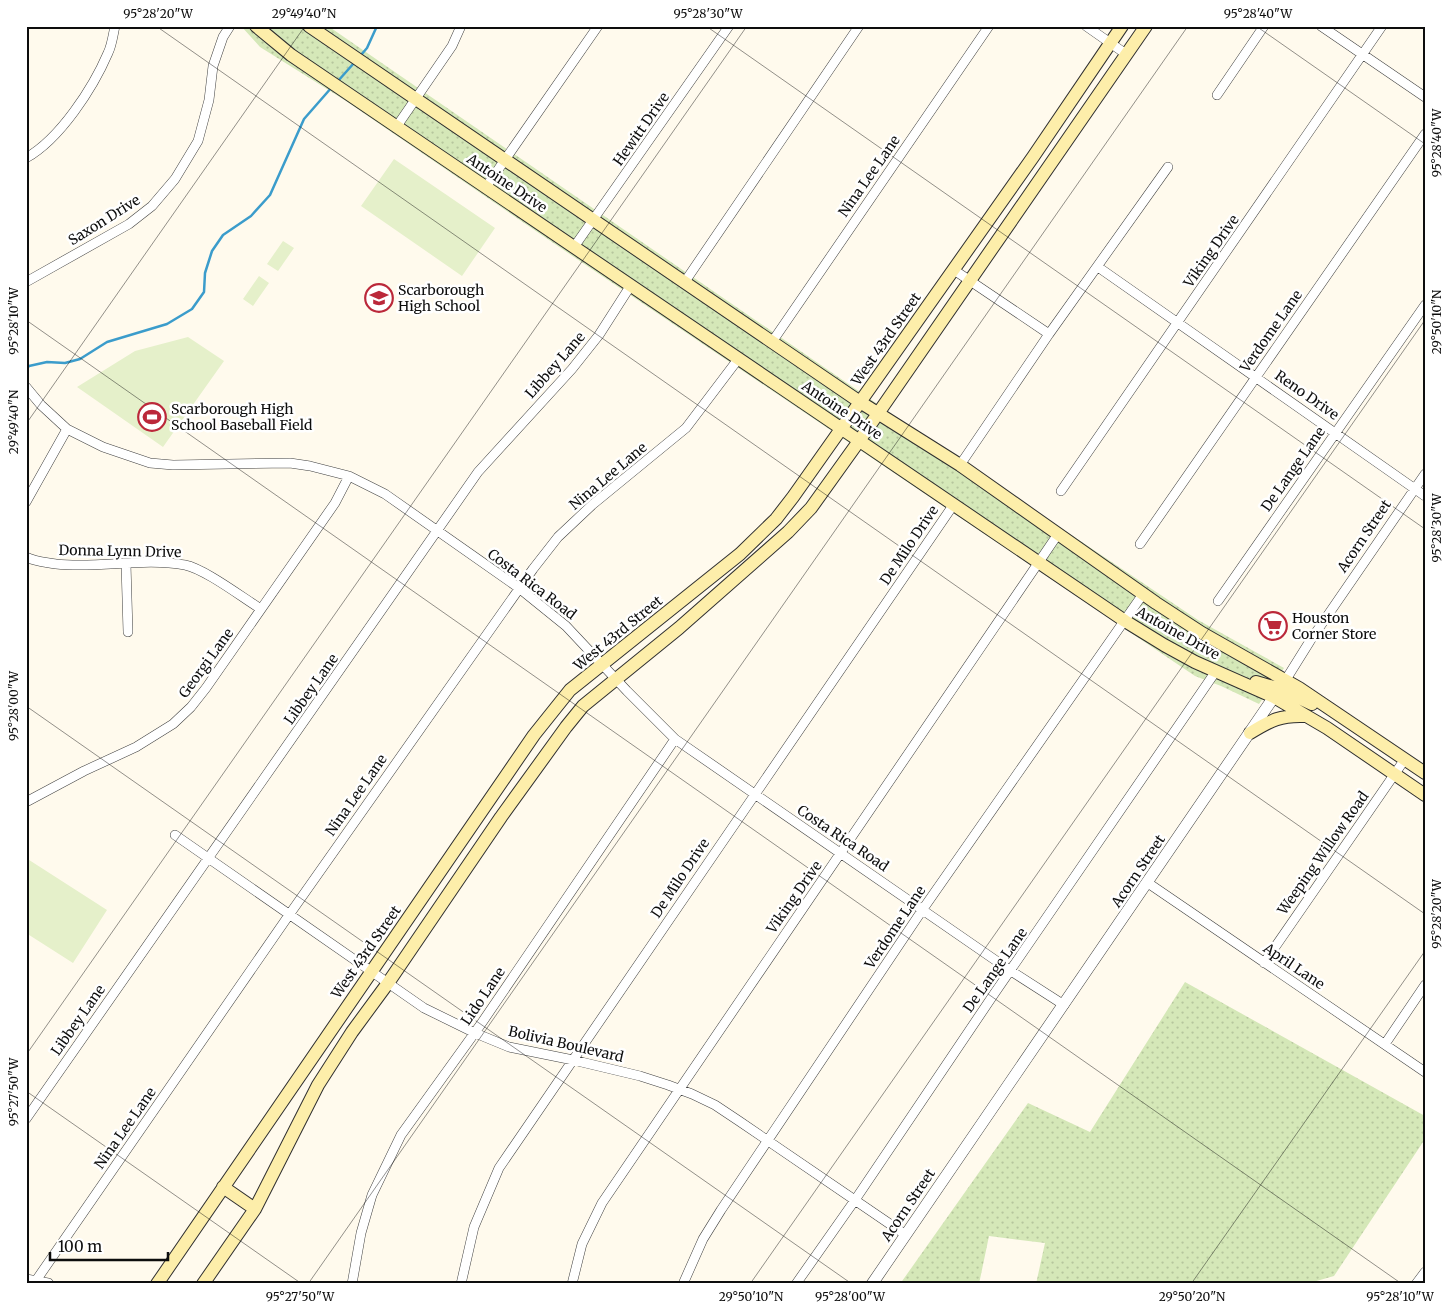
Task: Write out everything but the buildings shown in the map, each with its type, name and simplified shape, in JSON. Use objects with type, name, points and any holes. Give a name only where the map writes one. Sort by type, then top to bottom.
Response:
[{"type":"main road","name":"Antoine Drive","points":[[256,26],[291,55],[841,429],[1164,645],[1242,682],[1253,681],[1280,689],[1335,712],[1425,773]]},
{"type":"main road","name":"Antoine Drive","points":[[309,26],[860,402],[960,465],[1280,689],[1306,716],[1425,795]]},
{"type":"main road","name":"West 43rd Street","points":[[157,1284],[534,735],[570,690],[740,554],[776,519],[794,497],[954,270],[1122,26]]},
{"type":"main road","points":[[203,1284],[255,1209],[318,1085],[352,1032],[388,983],[501,817],[566,727],[584,706],[750,567],[811,508],[1146,26]]},
{"type":"main road","points":[[1033,156],[1048,167]]},
{"type":"main road","points":[[740,554],[750,567]]},
{"type":"main road","points":[[1250,733],[1271,720],[1291,715],[1306,716]]},
{"type":"main road","points":[[485,807],[501,817]]},
{"type":"main road","points":[[301,1073],[318,1085]]},
{"type":"main road","points":[[223,1187],[255,1209]]},
{"type":"street","points":[[26,158],[34,154],[64,125],[88,93],[109,51],[115,26]]},
{"type":"street","name":"Saxon Drive","points":[[26,282],[129,224],[152,206],[176,179],[198,141],[209,100],[213,66],[223,37],[230,26]]},
{"type":"street","points":[[397,126],[452,46],[461,26]]},
{"type":"street","points":[[486,187],[598,26]]},
{"type":"street","name":"Hewitt Drive","points":[[574,247],[729,26]]},
{"type":"street","points":[[684,283],[859,26]]},
{"type":"street","name":"Nina Lee Lane","points":[[772,342],[989,26]]},
{"type":"street","points":[[1086,26],[1126,54]]},
{"type":"street","points":[[1217,95],[1264,26]]},
{"type":"street","points":[[1322,26],[1425,97]]},
{"type":"street","name":"Viking Drive","points":[[1060,491],[1382,26]]},
{"type":"street","name":"Verdome Lane","points":[[1140,544],[1425,134]]},
{"type":"street","points":[[960,465],[1049,334],[1168,167]]},
{"type":"street","name":"Reno Drive","points":[[1098,267],[1425,496]]},
{"type":"street","points":[[954,270],[1049,334]]},
{"type":"street","name":"Libbey Lane","points":[[26,1119],[478,472],[572,369],[599,335],[631,285]]},
{"type":"street","name":"De Lange Lane","points":[[1218,601],[1425,305]]},
{"type":"street","name":"Nina Lee Lane","points":[[31,1281],[519,588],[558,537],[592,505],[686,428],[738,358]]},
{"type":"street","name":"Costa Rica Road","points":[[26,387],[41,405],[67,429],[103,447],[150,463],[173,465],[290,463],[349,476],[385,494],[519,588],[566,626],[615,679],[675,739],[1011,971],[1064,1005]]},
{"type":"street","points":[[26,502],[67,429]]},
{"type":"street","name":"Acorn Street","points":[[872,1284],[1148,883],[1280,689],[1310,641],[1425,474]]},
{"type":"street","name":"Georgi Lane","points":[[26,802],[136,746],[173,724],[191,707],[335,503],[349,476]]},
{"type":"street","name":"De Milo Drive","points":[[460,1284],[474,1227],[499,1168],[954,504]]},
{"type":"street","name":"Viking Drive","points":[[572,1284],[582,1244],[602,1202],[1058,534]]},
{"type":"street","name":"Donna Lynn Drive","points":[[26,557],[35,561],[73,566],[164,562],[188,566],[213,578],[261,609]]},
{"type":"street","points":[[126,564],[128,632]]},
{"type":"street","name":"Verdome Lane","points":[[683,1284],[703,1239],[923,909],[1143,594]]},
{"type":"street","name":"De Lange Lane","points":[[796,1284],[1216,671]]},
{"type":"street","name":"Lido Lane","points":[[352,1284],[362,1232],[372,1195],[402,1135],[475,1033],[675,739]]},
{"type":"street","name":"Weeping Willow Road","points":[[1264,963],[1405,759]]},
{"type":"street","name":"Bolivia Boulevard","points":[[175,835],[424,1008],[475,1033],[510,1046],[640,1076],[679,1089],[715,1105],[906,1236]]},
{"type":"street","name":"April Lane","points":[[1148,883],[1425,1072]]},
{"type":"street","points":[[1385,1044],[1425,985]]},
{"type":"street","points":[[1416,1284],[1425,1272]]},
{"type":"street","points":[[31,1281],[48,1284]]},
{"type":"green space","points":[[241,26],[328,26],[921,434],[1198,620],[1284,668],[1259,704],[1195,676],[346,101],[260,47]]},
{"type":"green space","points":[[394,159],[495,228],[462,276],[361,206]]},
{"type":"green space","points":[[283,241],[294,248],[278,271],[267,264]]},
{"type":"green space","points":[[259,276],[269,283],[253,306],[243,299]]},
{"type":"green space","name":"Scarborough High School Baseball Field","points":[[188,337],[224,361],[163,447],[77,387],[135,351]]},
{"type":"green space","points":[[26,858],[107,910],[73,963],[26,933]]},
{"type":"green space","points":[[1185,982],[1425,1116],[1425,1139],[1334,1276],[1306,1284],[1036,1284],[1045,1243],[989,1236],[979,1284],[900,1284],[1028,1103],[1090,1132]]},
{"type":"waterway","points":[[361,55],[367,48],[377,26]]},
{"type":"waterway","points":[[338,81],[354,63]]},
{"type":"waterway","points":[[26,369],[29,366],[47,362],[65,363],[80,359],[107,342],[167,324],[192,309],[204,292],[205,273],[212,251],[223,235],[251,216],[270,195],[304,119],[332,87]]},
{"type":"place","name":"Scarborough High School","points":[[379,298]]},
{"type":"place","name":"Scarborough High School Baseball Field","points":[[152,417]]},
{"type":"place","name":"Houston Corner Store","points":[[1273,626]]}]
